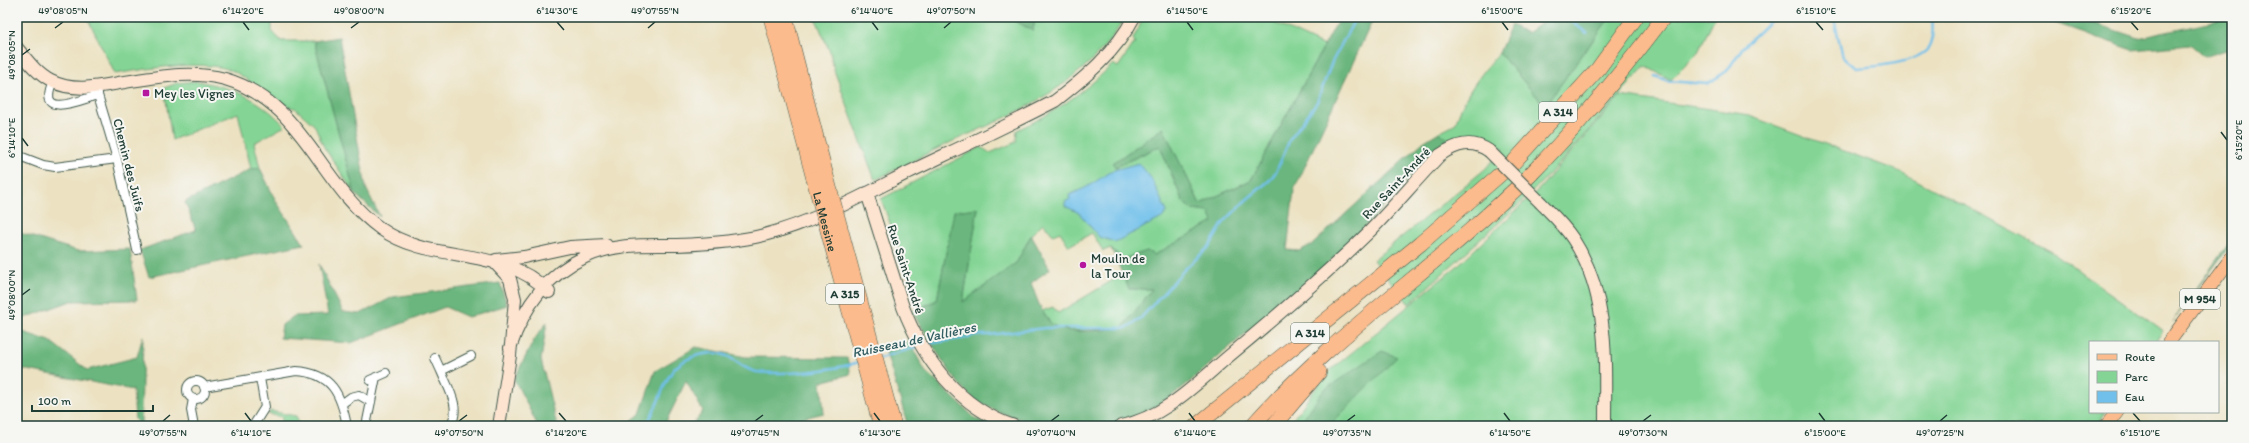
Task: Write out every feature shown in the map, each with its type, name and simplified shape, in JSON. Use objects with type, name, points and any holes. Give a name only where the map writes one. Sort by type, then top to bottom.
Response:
[{"type":"highway","name":"La Messine","points":[[771,17],[820,178],[882,406],[894,426]]},
{"type":"highway","name":"La Messine","points":[[785,17],[820,178]]},
{"type":"highway","name":"A 314","points":[[1196,426],[1420,244],[1513,163],[1598,69],[1636,17]]},
{"type":"highway","name":"A 314","points":[[1252,426],[1291,386],[1344,338],[1435,261],[1528,177],[1620,74],[1664,17]]},
{"type":"highway","points":[[1274,426],[1292,402],[1328,362],[1344,338]]},
{"type":"highway","name":"La Messine","points":[[881,426],[882,406]]},
{"type":"main road","points":[[493,260],[524,257],[570,247],[676,245],[732,241],[764,235],[815,217],[1055,101],[1084,79],[1100,64],[1124,34],[1134,17]]},
{"type":"main road","points":[[17,48],[39,73],[53,82],[74,88],[101,89],[158,77],[196,75],[222,79],[245,86],[280,110],[300,133],[353,204],[383,230],[406,242],[440,251],[493,260],[523,272],[546,289]]},
{"type":"main road","name":"Rue Saint-André","points":[[1121,426],[1148,418],[1166,408],[1318,280],[1369,232],[1440,154],[1451,148],[1468,144],[1482,146],[1489,150],[1541,203],[1573,239],[1592,274],[1598,294],[1604,341],[1605,426]]},
{"type":"main road","name":"Rue Saint-André","points":[[867,193],[892,277],[914,332],[928,355],[952,387],[967,402],[997,420],[1014,426]]},
{"type":"main road","points":[[510,352],[526,310],[564,270],[584,258],[626,245]]},
{"type":"main road","points":[[546,289],[578,270],[599,260],[629,252],[676,245]]},
{"type":"main road","name":"M 954","points":[[2170,341],[2232,257]]},
{"type":"main road","points":[[493,260],[510,279],[515,299],[510,352],[499,426]]},
{"type":"main road","points":[[2106,426],[2116,413]]},
{"type":"street","points":[[53,82],[48,97],[50,102],[55,105],[63,105],[101,89]]},
{"type":"street","name":"Chemin des Juifs","points":[[101,89],[137,250]]},
{"type":"street","points":[[17,156],[43,165],[55,167],[117,159]]},
{"type":"street","points":[[441,371],[471,356]]},
{"type":"street","points":[[435,358],[454,402],[456,412],[450,426]]},
{"type":"street","points":[[193,399],[187,393],[189,384],[196,381],[204,387],[296,371],[311,372],[329,382],[343,403],[347,426]]},
{"type":"street","points":[[366,426],[371,402],[373,379],[386,373]]},
{"type":"street","points":[[253,426],[265,407],[260,378]]},
{"type":"street","points":[[193,399],[201,398],[205,391],[204,387]]},
{"type":"street","points":[[343,403],[351,397],[359,395],[371,402]]},
{"type":"street","points":[[193,399],[191,410],[194,426]]},
{"type":"green space","points":[[87,17],[272,17],[272,31],[281,41],[314,41],[355,194],[324,147],[315,126],[295,108],[289,107],[273,98],[233,71],[221,67],[192,65],[175,66],[115,74]]},
{"type":"green space","points":[[815,17],[1009,17],[1033,31],[1035,17],[1125,17],[1110,40],[1092,60],[1071,78],[1049,93],[1001,120],[941,147],[875,180],[834,70],[830,52]]},
{"type":"green space","points":[[1009,17],[1035,17],[1033,31]]},
{"type":"green space","points":[[1144,17],[1262,17],[1324,46],[1251,180],[1200,204],[1163,128],[1113,163],[1116,167],[1160,146],[1183,202],[1192,210],[1209,212],[1214,222],[1154,255],[1147,251],[1123,260],[1111,248],[1103,251],[1092,233],[1069,246],[1060,232],[1053,235],[1043,223],[1031,235],[1017,262],[963,303],[978,208],[954,211],[937,300],[921,307],[881,199],[981,147],[990,153],[1016,142],[1017,130],[1068,102],[1113,64],[1118,67],[1135,42],[1133,39]]},
{"type":"green space","points":[[1340,17],[1374,17],[1294,190],[1287,250],[1299,251],[1313,244],[1423,142],[1439,132],[1448,139],[1434,150],[1354,238],[1309,280],[1181,389],[1148,411],[1130,419],[1110,424],[1090,426],[1069,427],[1048,425],[1028,421],[990,408],[975,400],[966,392],[949,371],[912,312],[937,300],[954,211],[978,208],[963,302],[1017,262],[1031,235],[1050,269],[1031,283],[1042,310],[1048,320],[1058,328],[1075,331],[1096,331],[1122,328],[1152,289],[1129,289],[1111,248],[1123,259],[1147,251],[1154,255],[1213,222],[1209,212],[1192,210],[1183,202],[1160,146],[1115,167],[1113,163],[1163,128],[1200,204],[1251,180]]},
{"type":"green space","points":[[1550,17],[1610,17],[1545,106],[1499,53],[1511,25],[1527,33]]},
{"type":"green space","points":[[1610,17],[1715,17],[1697,54],[1671,80],[1645,66],[1559,164],[1526,198],[1409,304],[1373,260],[1484,170],[1504,149],[1477,137],[1463,136],[1448,139],[1439,132],[1456,123],[1463,104],[1479,77],[1499,53],[1545,106]]},
{"type":"green space","points":[[2038,17],[2075,17],[2138,38],[2232,18],[2232,48],[2204,57],[2190,45],[2133,50]]},
{"type":"green space","points":[[339,37],[366,188],[380,217],[355,194],[314,41]]},
{"type":"green space","points":[[197,81],[223,87],[255,101],[275,116],[285,126],[254,143],[260,168],[251,169],[238,113],[172,140],[164,88],[177,83]]},
{"type":"green space","points":[[1620,96],[1744,114],[1901,172],[2054,253],[2163,331],[2156,341],[2089,341],[2089,413],[2105,413],[2096,426],[1288,426],[1327,373],[1456,267],[1540,188]]},
{"type":"green space","points":[[260,168],[276,201],[304,244],[149,277],[140,250],[196,230],[185,202],[251,169]]},
{"type":"green space","points":[[17,232],[78,251],[130,249],[137,300],[71,301],[19,320],[23,307],[17,304]]},
{"type":"green space","points":[[2232,239],[2232,243],[2172,322]]},
{"type":"green space","points":[[319,264],[343,312],[360,314],[393,297],[500,283],[507,305],[468,317],[445,307],[351,343],[280,338],[282,325],[294,316],[328,315]]},
{"type":"green space","points":[[1123,274],[1129,289],[1153,289],[1122,328],[1069,331],[1052,325],[1042,311],[1053,307],[1058,313]]},
{"type":"green space","points":[[547,322],[541,360],[557,426],[538,426],[514,379],[534,340]]},
{"type":"green space","points":[[17,330],[50,341],[87,370],[137,357],[143,336],[141,425],[135,420],[133,390],[17,368]]},
{"type":"green space","points":[[909,341],[925,371],[976,419],[993,426],[908,426],[885,349]]},
{"type":"green space","points":[[696,347],[746,357],[847,358],[851,374],[821,382],[824,413],[771,426],[713,426],[712,424],[710,426],[692,426],[703,411],[686,381],[664,426],[625,426],[640,414],[655,371]]},
{"type":"green space","points":[[1382,351],[1397,357],[1329,426],[1298,426],[1324,390]]},
{"type":"green space","points":[[270,411],[296,416],[300,426],[282,426],[282,417],[268,414]]},
{"type":"water","points":[[1139,163],[1151,178],[1167,212],[1162,218],[1115,242],[1099,237],[1079,213],[1065,206],[1065,202],[1070,199],[1069,195],[1085,188],[1114,170]]},
{"type":"waterway","name":"Ruisseau de Vallières","points":[[926,344],[966,338],[974,335],[989,335],[1045,328],[1126,328],[1139,320],[1184,270],[1209,247],[1224,222],[1245,201],[1270,180],[1277,170],[1290,139],[1317,102],[1332,62],[1356,17]]},
{"type":"waterway","name":"Ruisseau de Vallières","points":[[1565,17],[1587,33]]},
{"type":"waterway","name":"Ruisseau de Vallières","points":[[1655,76],[1668,81],[1707,84],[1727,71],[1743,47],[1769,22],[1782,17]]},
{"type":"waterway","name":"Ruisseau de Vallières","points":[[1829,17],[1835,23],[1843,57],[1856,68],[1895,63],[1916,57],[1924,52],[1929,47],[1931,40],[1933,28],[1932,17]]},
{"type":"waterway","name":"Ruisseau de Vallières","points":[[880,358],[917,347]]},
{"type":"waterway","name":"Ruisseau de Vallières","points":[[645,426],[654,412],[671,373],[681,363],[693,357],[714,353],[721,354],[753,371],[769,373],[795,373],[822,370],[859,362]]},
{"type":"place","name":"Mey les Vignes","points":[[146,93]]},
{"type":"place","name":"Moulin de la Tour","points":[[1083,265]]}]
